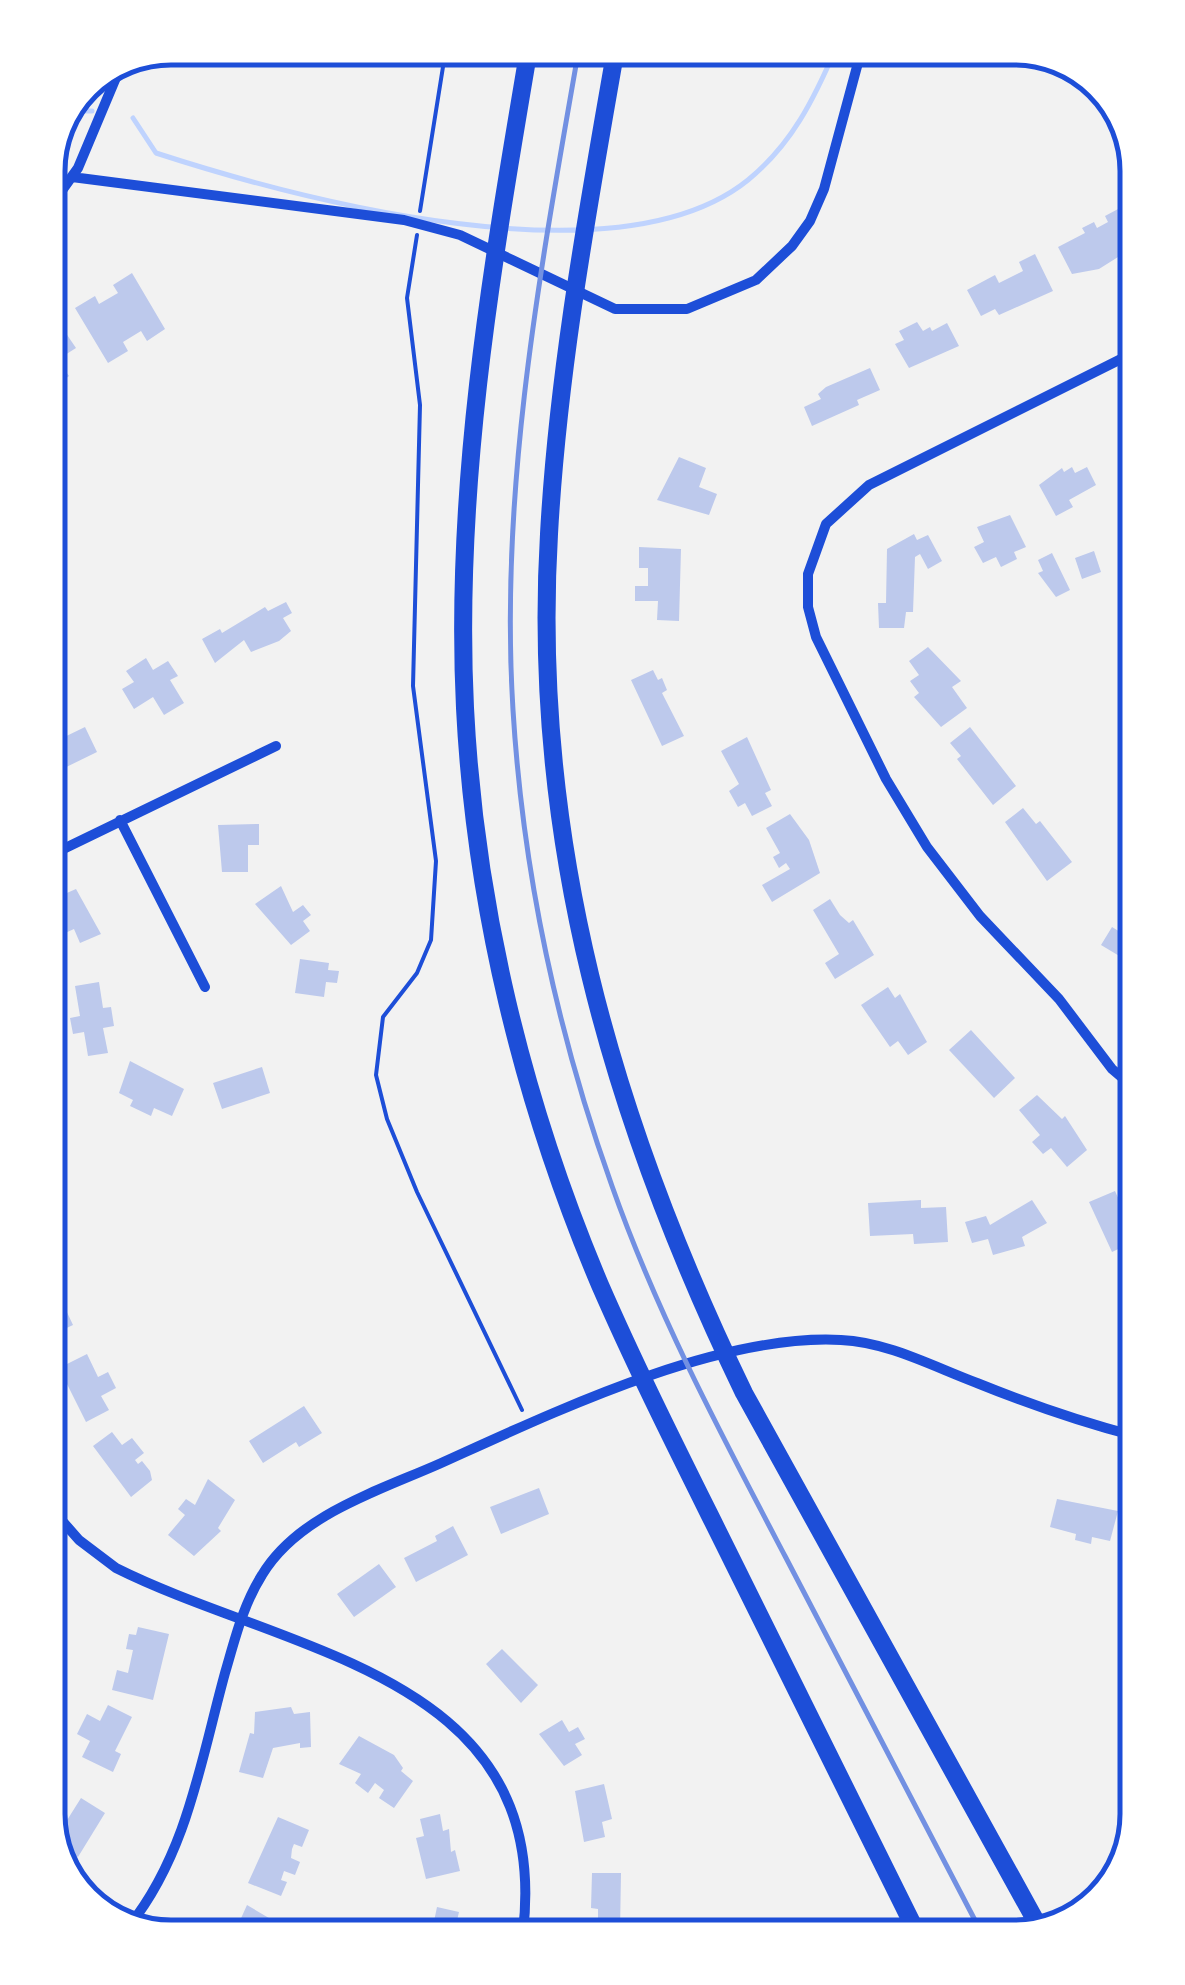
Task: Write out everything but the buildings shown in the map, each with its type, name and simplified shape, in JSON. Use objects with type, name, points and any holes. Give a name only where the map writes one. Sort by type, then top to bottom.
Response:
[{"type":"highway","points":[[527,65],[490,276],[469,455],[464,622],[472,792],[498,962],[542,1124],[600,1285],[911,1920]]},
{"type":"highway","points":[[613,65],[575,290],[555,444],[548,622],[556,783],[580,944],[627,1114],[678,1252],[744,1393],[1033,1918]]},
{"type":"street","points":[[72,177],[404,220],[460,234],[615,308],[688,309],[756,280],[792,246],[810,221],[824,190],[857,65]]},
{"type":"street","points":[[65,187],[114,82]]},
{"type":"street","points":[[1120,360],[869,485],[848,500],[826,524],[814,548],[808,588],[816,637],[886,779],[927,847],[980,916],[1060,999],[1120,1076]]},
{"type":"street","points":[[65,848],[276,746]]},
{"type":"street","points":[[120,820],[205,987]]},
{"type":"street","points":[[137,1914],[154,1890],[183,1827],[240,1620],[264,1570],[306,1530],[357,1501],[529,1423],[721,1356],[802,1341],[840,1340],[891,1350],[1016,1398],[1120,1431]]},
{"type":"street","points":[[65,1523],[79,1540],[116,1568],[384,1677],[433,1706],[460,1731],[503,1792],[525,1868],[523,1920]]},
{"type":"path","points":[[442,65],[408,298],[420,405],[413,686],[436,861],[431,940],[418,973],[382,1018],[376,1075],[416,1192],[529,1423]]},
{"type":"waterway","points":[[133,118],[156,153],[291,192],[458,224],[542,230],[621,227],[691,211],[748,180],[800,120],[828,65]]},
{"type":"waterway","points":[[84,111],[92,111]]},
{"type":"railway","points":[[576,65],[526,378],[512,544],[510,627],[518,771],[546,951],[592,1128],[649,1281],[714,1420],[975,1920]]}]
